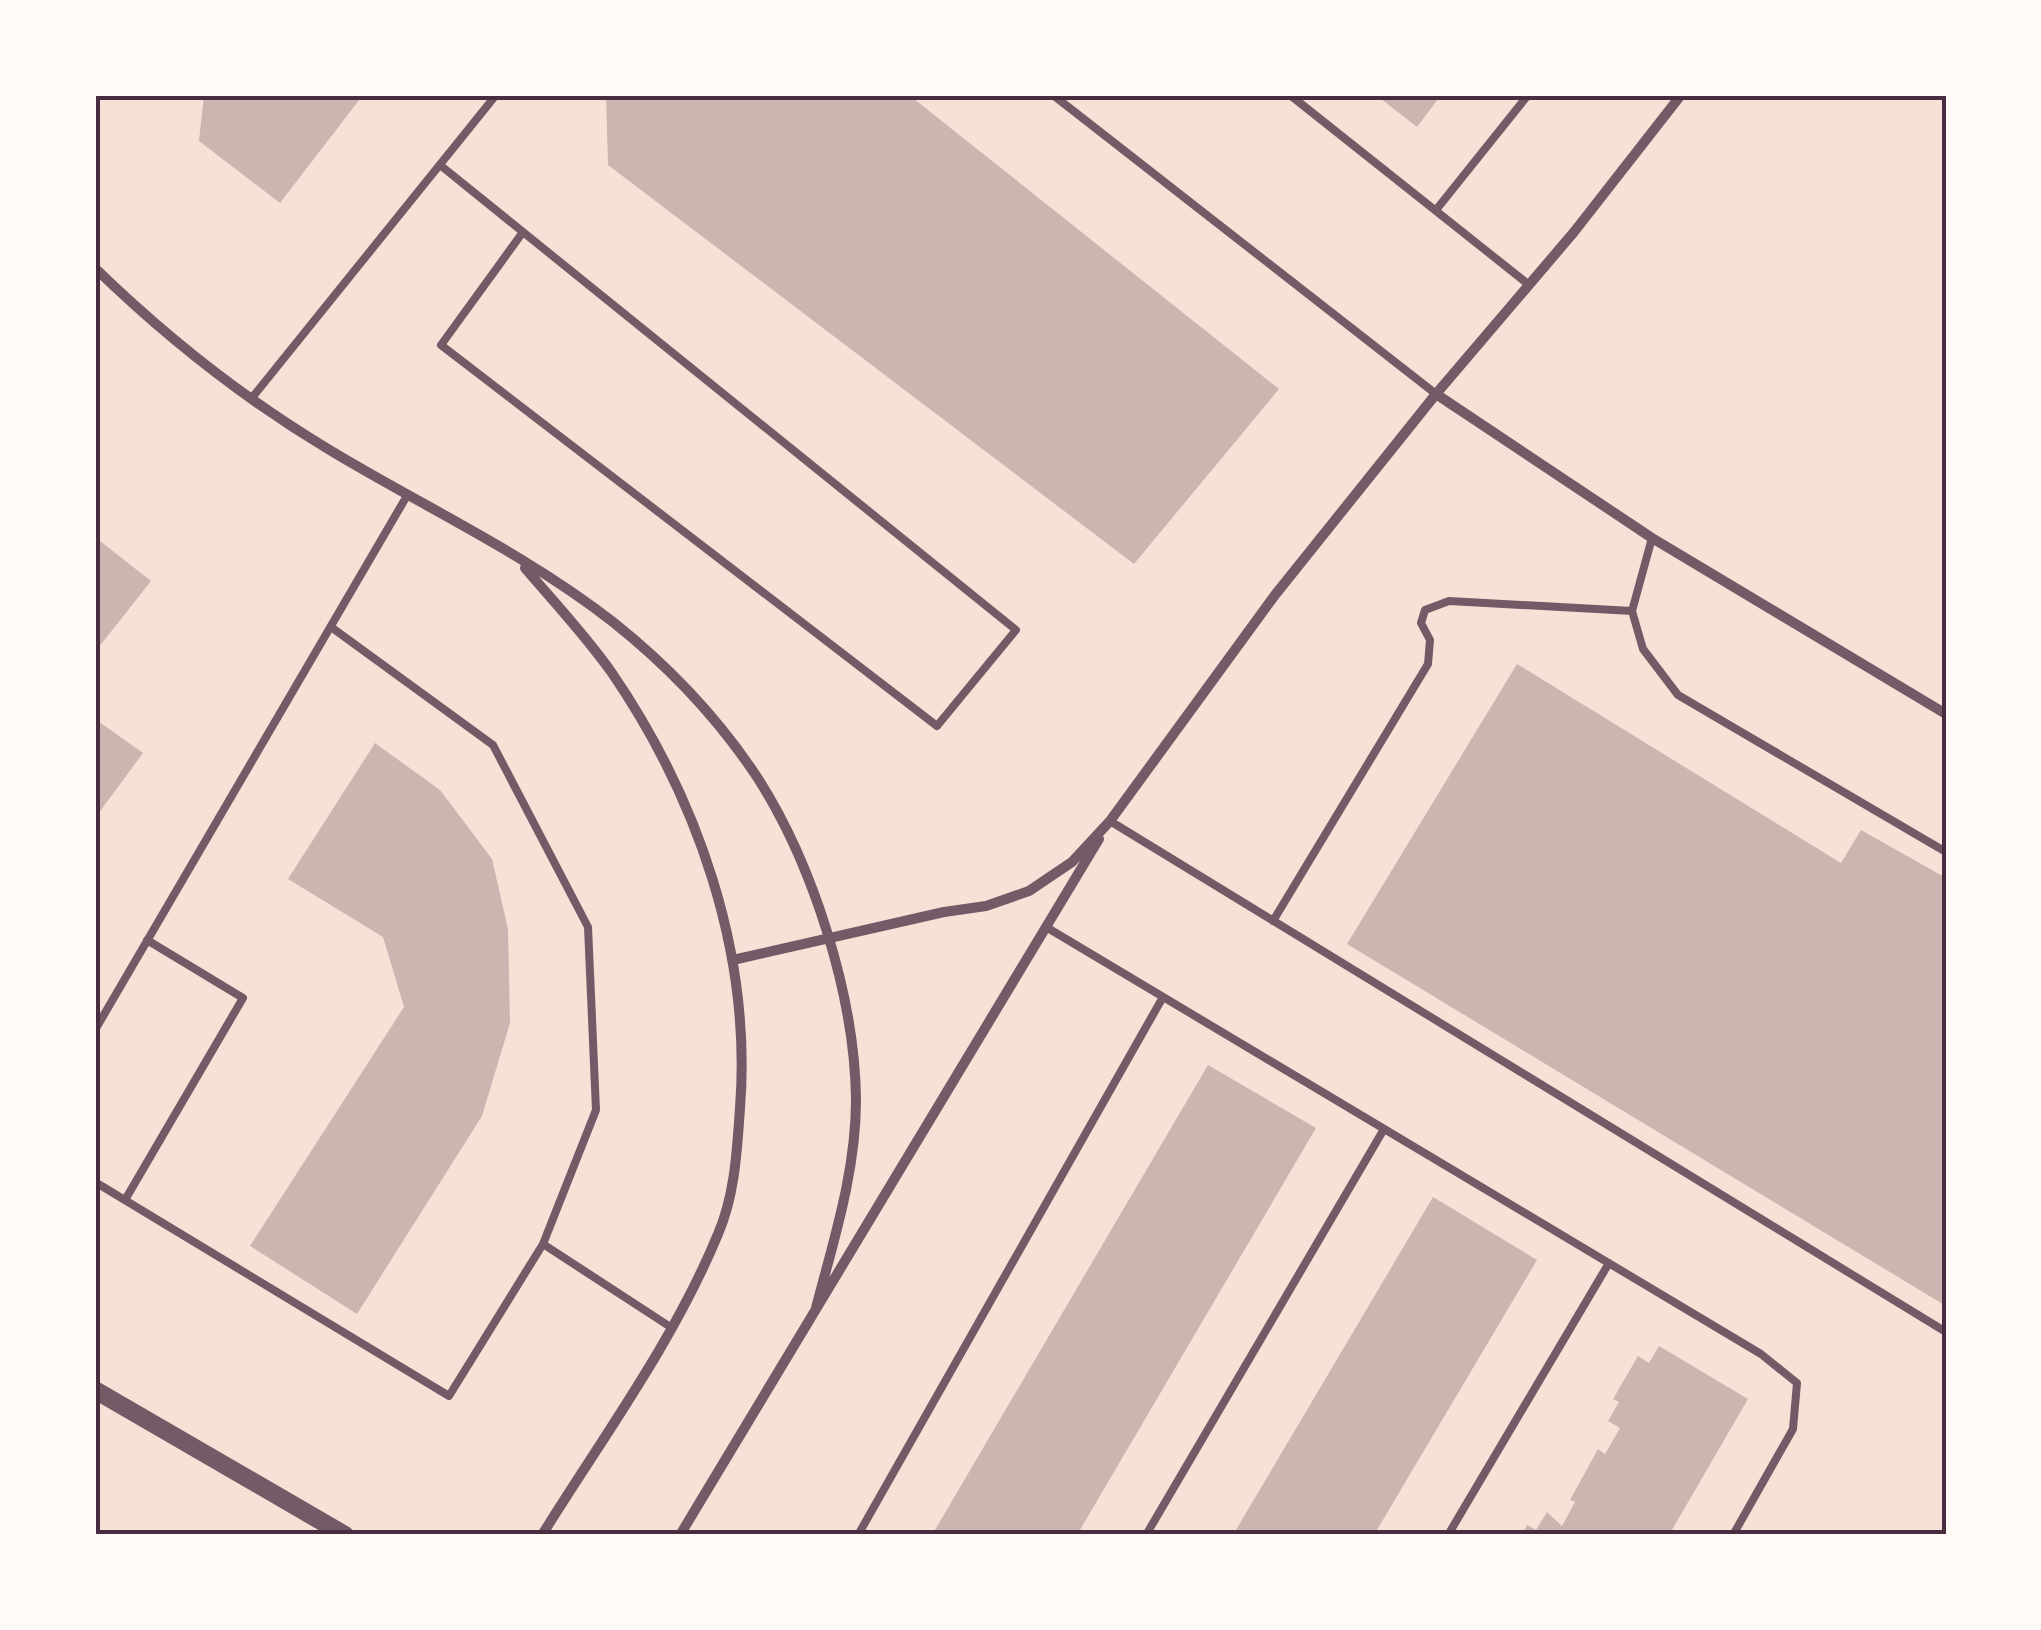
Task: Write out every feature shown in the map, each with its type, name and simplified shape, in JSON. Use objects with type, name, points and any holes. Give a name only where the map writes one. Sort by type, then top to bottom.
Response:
[{"type":"street","points":[[680,1535],[1110,821],[1275,595],[1681,95]]},
{"type":"street","points":[[95,268],[152,323],[251,399],[329,450],[518,559],[610,620],[655,658],[728,738],[758,778],[796,853],[828,938],[848,1026],[856,1099],[850,1176],[816,1308]]},
{"type":"street","points":[[1436,394],[1652,538],[1946,714]]},
{"type":"street","points":[[518,559],[610,670],[650,731],[683,794],[726,927],[739,997],[743,1068],[732,1187],[720,1232],[672,1328],[542,1535]]},
{"type":"street","points":[[733,960],[986,906],[1028,891],[1072,862],[1110,821]]},
{"type":"street","points":[[95,1390],[345,1535]]},
{"type":"lane","points":[[251,399],[496,95]]},
{"type":"lane","points":[[1053,95],[1436,394]]},
{"type":"lane","points":[[1290,95],[1528,284]]},
{"type":"lane","points":[[1436,210],[1528,95]]},
{"type":"lane","points":[[440,165],[523,232],[1016,630],[936,726],[441,345],[523,232]]},
{"type":"lane","points":[[95,1030],[408,494]]},
{"type":"lane","points":[[1652,538],[1632,610],[1643,649],[1678,696],[1946,852]]},
{"type":"lane","points":[[1273,921],[1428,664],[1430,640],[1420,623],[1425,610],[1449,601],[1632,610]]},
{"type":"lane","points":[[95,1182],[449,1396],[544,1244],[596,1110],[588,927],[493,745],[331,627]]},
{"type":"lane","points":[[1110,821],[1946,1332]]},
{"type":"lane","points":[[1046,926],[1762,1354],[1797,1382],[1793,1429],[1733,1535]]},
{"type":"lane","points":[[124,1200],[244,998],[147,940]]},
{"type":"lane","points":[[858,1535],[1162,997]]},
{"type":"lane","points":[[1146,1535],[1384,1129]]},
{"type":"lane","points":[[544,1244],[672,1328]]},
{"type":"lane","points":[[1448,1535],[1609,1263]]},
{"type":"building","points":[[204,95],[363,95],[280,203],[199,141]]},
{"type":"building","points":[[606,95],[909,95],[1279,389],[1134,564],[608,165]]},
{"type":"building","points":[[1376,95],[1441,95],[1417,127]]},
{"type":"building","points":[[95,537],[151,581],[95,652]]},
{"type":"building","points":[[1517,664],[1841,863],[1861,830],[1946,878],[1946,1306],[1347,944]]},
{"type":"building","points":[[95,719],[143,753],[95,818]]},
{"type":"building","points":[[375,743],[440,790],[492,859],[508,929],[510,1023],[482,1116],[357,1314],[250,1246],[404,1007],[383,937],[288,879]]},
{"type":"building","points":[[1208,1065],[1316,1128],[1077,1535],[932,1535]]},
{"type":"building","points":[[1433,1197],[1537,1260],[1374,1535],[1233,1535]]},
{"type":"building","points":[[1659,1346],[1748,1399],[1669,1535],[1522,1535],[1527,1525],[1536,1530],[1547,1512],[1562,1526],[1575,1502],[1570,1500],[1598,1449],[1605,1454],[1620,1428],[1608,1421],[1619,1402],[1613,1399],[1638,1356],[1649,1363]]}]
